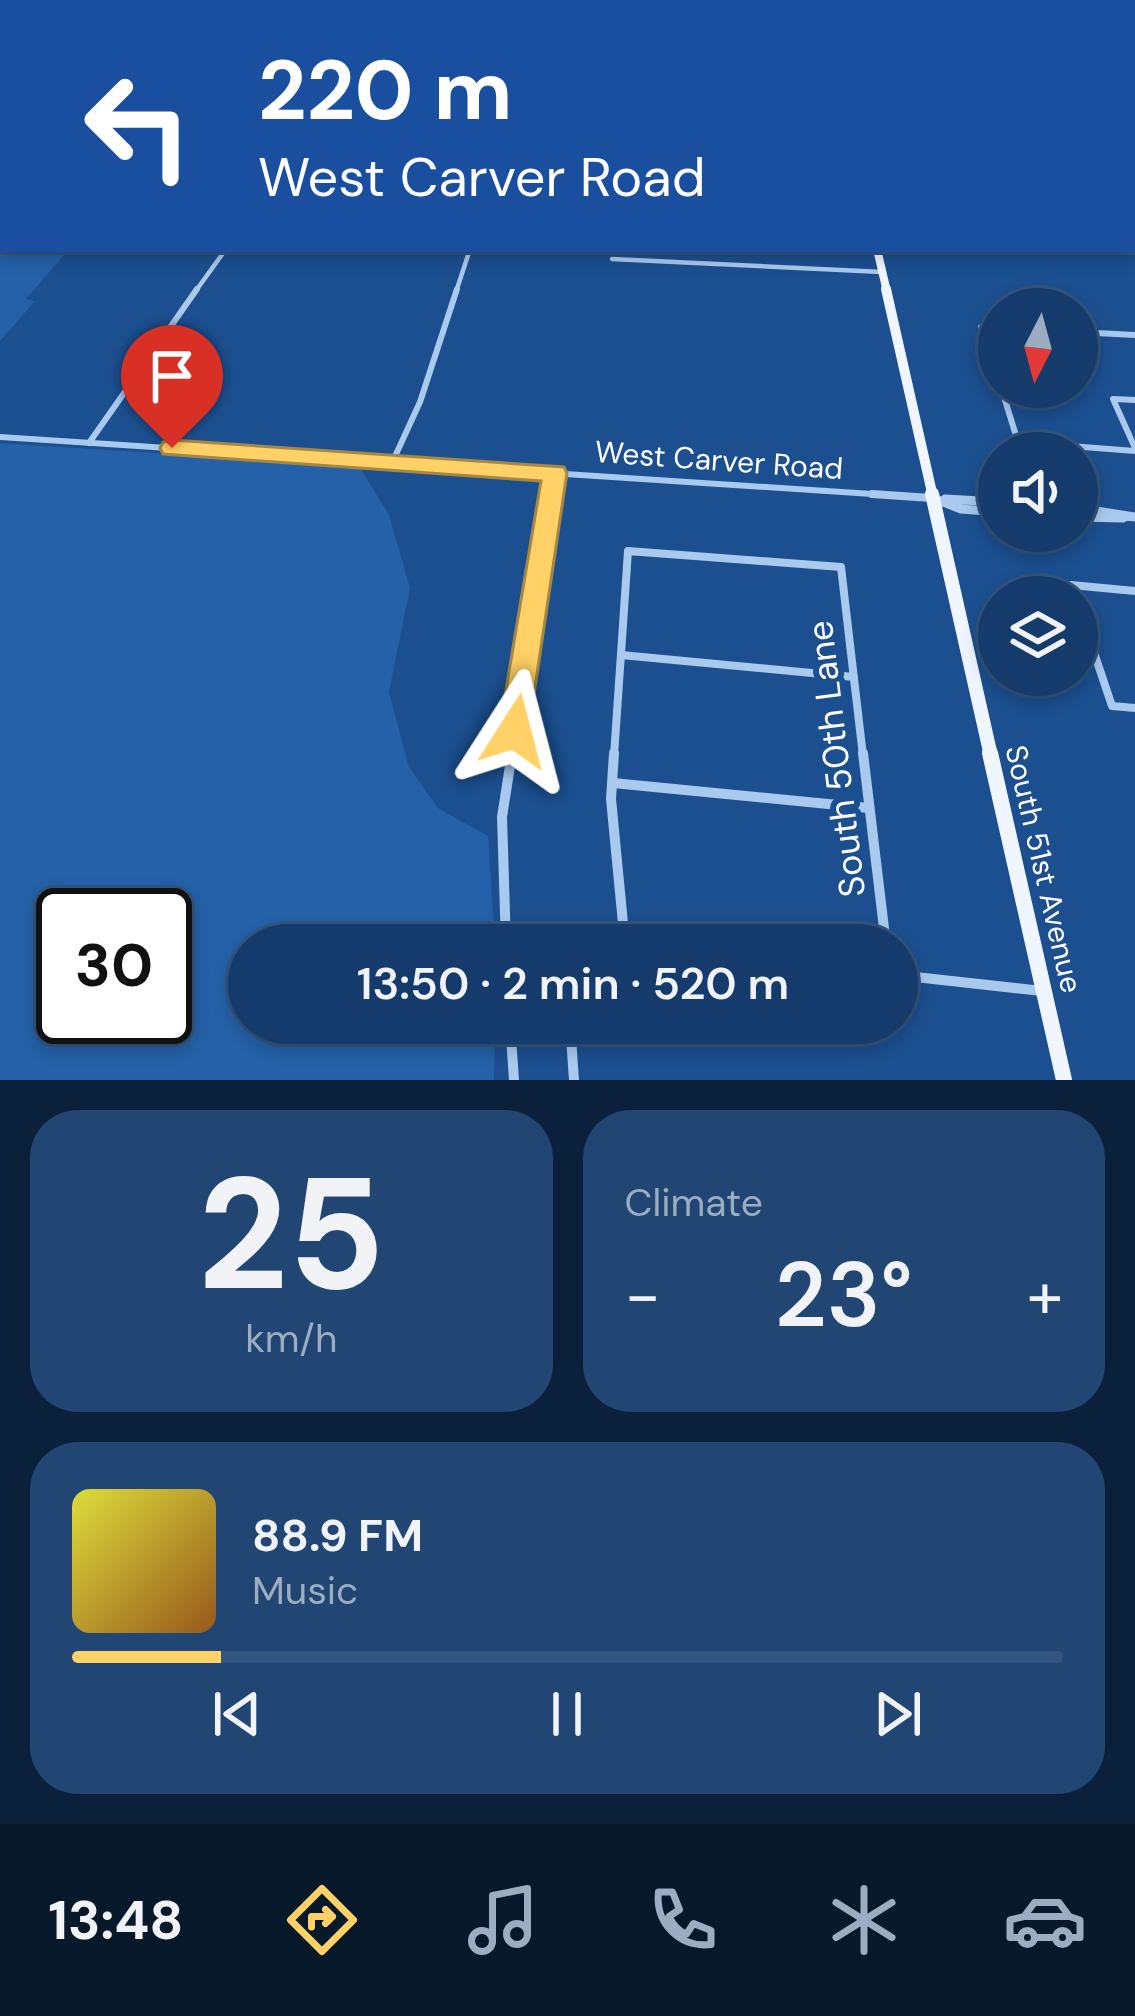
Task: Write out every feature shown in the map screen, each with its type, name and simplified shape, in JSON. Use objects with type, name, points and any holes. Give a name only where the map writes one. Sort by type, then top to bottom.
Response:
[{"type":"main road","name":"South 51st Avenue","points":[[878,252],[1064,1080]]},
{"type":"street","points":[[92,438],[224,252]]},
{"type":"street","points":[[392,463],[420,402],[469,252]]},
{"type":"street","points":[[612,259],[882,272]]},
{"type":"street","points":[[1098,333],[1135,335]]},
{"type":"street","points":[[1007,408],[1018,442],[1135,449],[1113,399],[1135,400]]},
{"type":"street","name":"West Carver Road","points":[[0,437],[92,438],[392,463],[978,501]]},
{"type":"street","points":[[505,924],[502,817],[555,473]]},
{"type":"street","name":"West Carver Road","points":[[933,498],[978,510]]},
{"type":"street","points":[[1098,514],[1135,517]]},
{"type":"street","name":"South 50th Lane","points":[[621,655],[628,551],[841,567],[883,924]]},
{"type":"street","points":[[1098,588],[1135,591]]},
{"type":"street","points":[[623,924],[614,852],[613,783],[621,655],[854,677]]},
{"type":"street","points":[[1098,665],[1112,706],[1135,708]]},
{"type":"street","points":[[613,783],[869,808]]},
{"type":"street","points":[[918,977],[1044,992]]},
{"type":"street","points":[[511,1044],[514,1080]]},
{"type":"street","points":[[571,1044],[574,1080]]},
{"type":"shaded area","points":[[0,252],[66,252],[26,299],[35,301],[0,341]]},
{"type":"shaded area","points":[[0,443],[359,466],[389,515],[410,588],[389,692],[409,767],[438,808],[488,836],[494,924],[228,924],[228,1044],[495,1044],[494,1080],[0,1080]]},
{"type":"route","points":[[172,448],[555,473],[515,731]]}]
